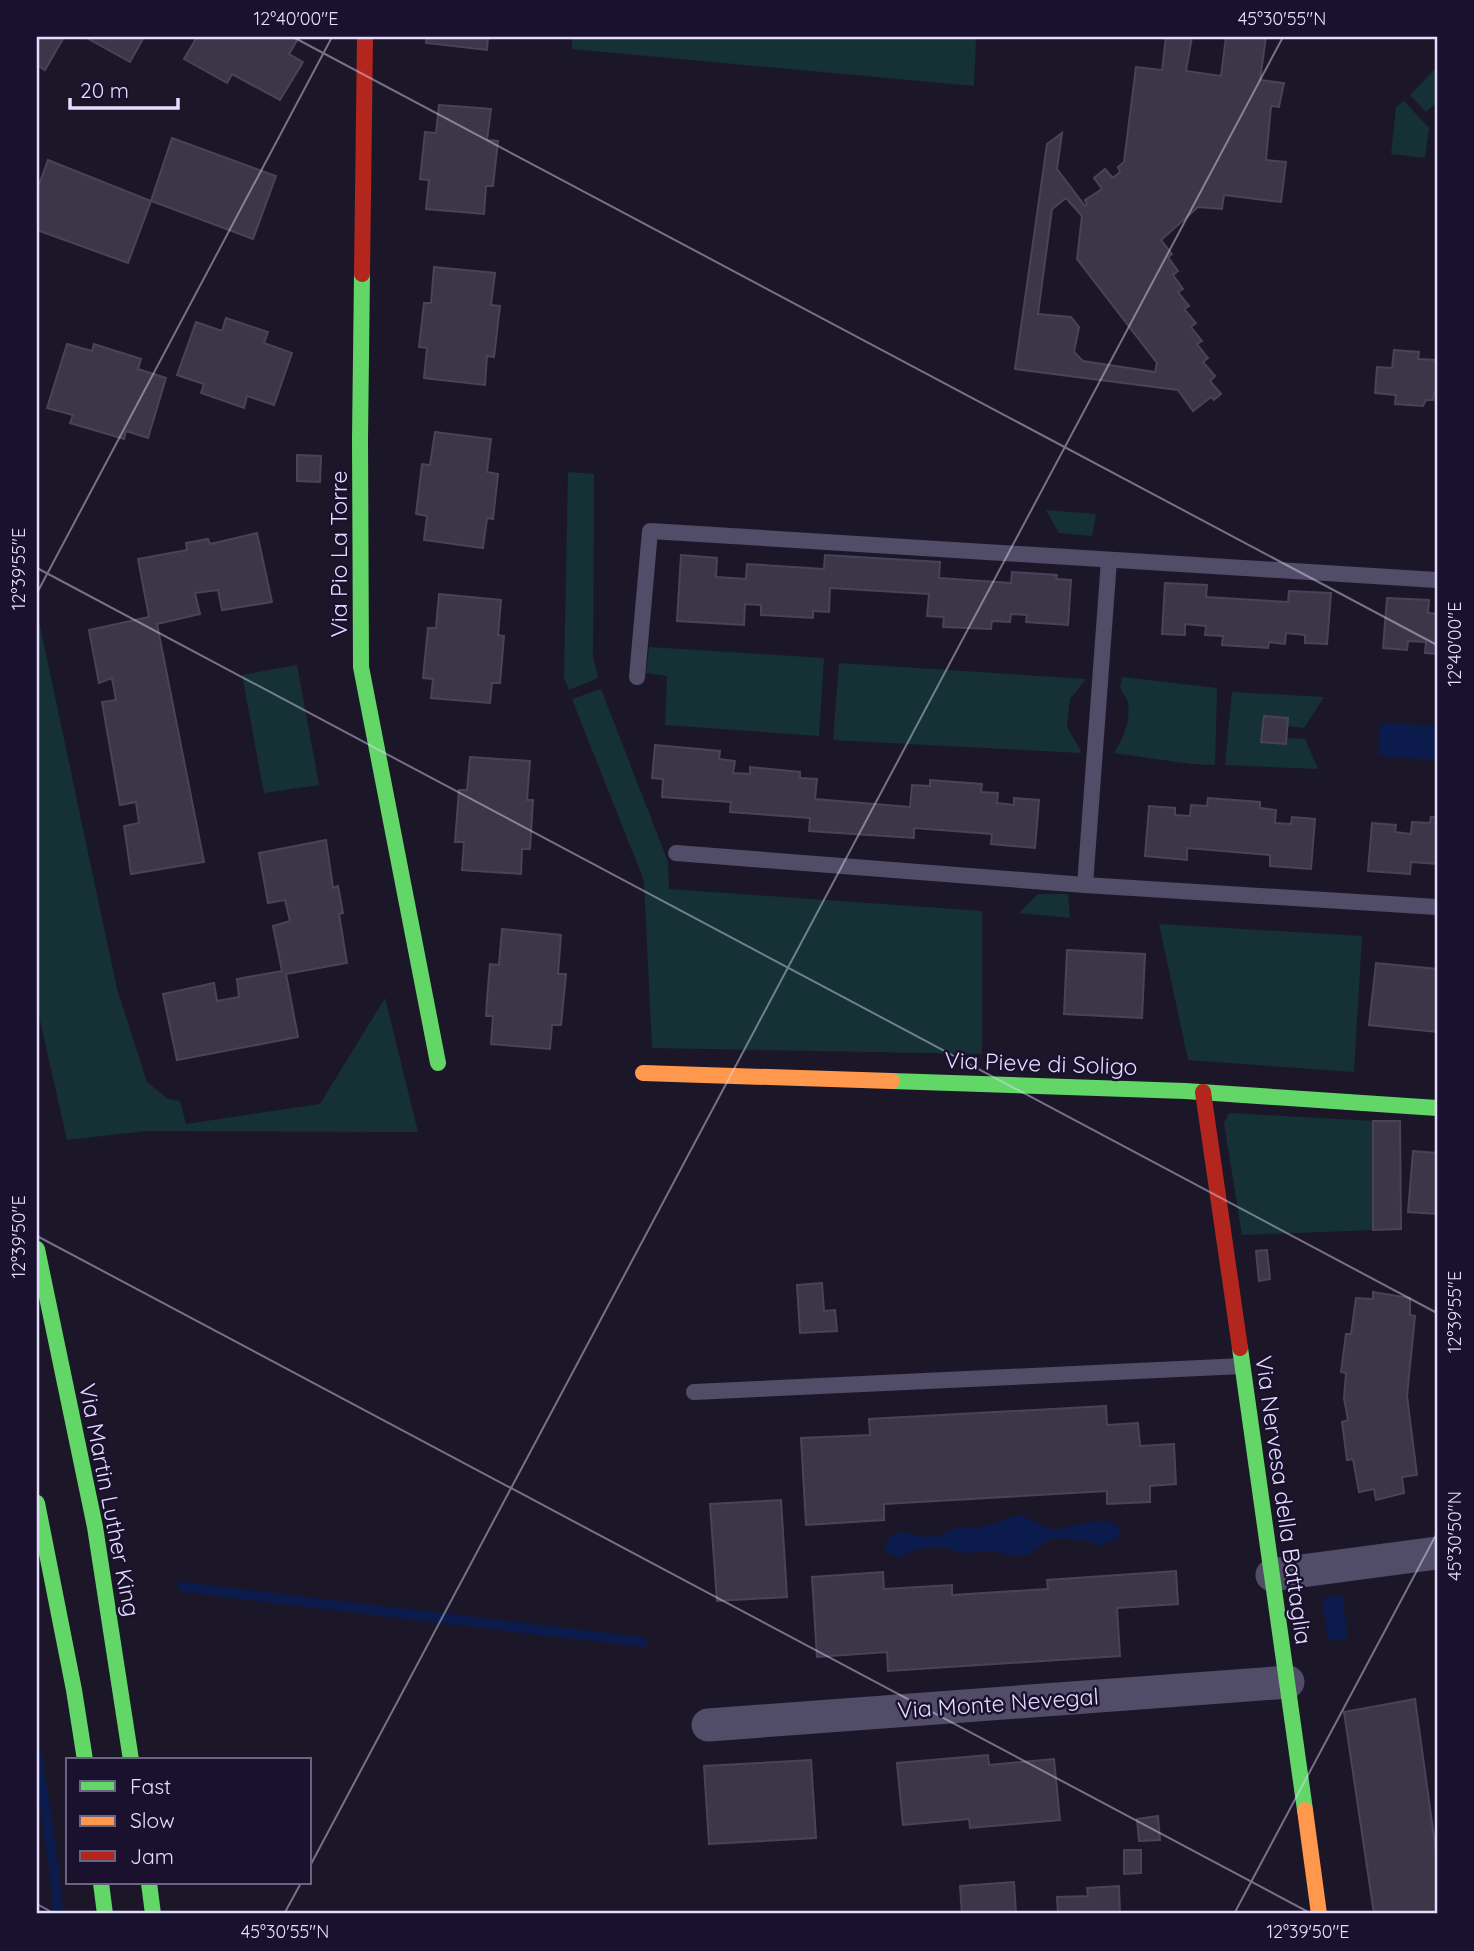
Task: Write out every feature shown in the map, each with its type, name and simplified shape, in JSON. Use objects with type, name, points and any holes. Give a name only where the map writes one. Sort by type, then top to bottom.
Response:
[{"type":"street","name":"Via Pio La Torre","points":[[365,37],[360,424],[361,667],[438,1063]]},
{"type":"street","name":"Via Pieve di Soligo","points":[[643,1073],[1203,1092],[1437,1108]]},
{"type":"street","name":"Via Nervesa della Battaglia","points":[[1203,1092],[1319,1914]]},
{"type":"street","name":"Via Martin Luther King","points":[[37,1249],[95,1527],[131,1758]]},
{"type":"street","points":[[37,1503],[85,1758]]},
{"type":"street","points":[[1272,1575],[1437,1553]]},
{"type":"street","name":"Via Monte Nevegal","points":[[708,1725],[1287,1682]]},
{"type":"street","points":[[101,1884],[105,1914]]},
{"type":"street","points":[[149,1884],[153,1914]]},
{"type":"lane","points":[[637,677],[650,531],[1437,580]]},
{"type":"lane","points":[[1085,885],[1109,561]]},
{"type":"lane","points":[[676,853],[1085,885],[1437,907]]},
{"type":"lane","points":[[694,1392],[1242,1366]]},
{"type":"green space","points":[[572,37],[976,37],[974,86],[572,49]]},
{"type":"green space","points":[[1436,68],[1437,102],[1426,112],[1410,95]]},
{"type":"green space","points":[[1404,101],[1429,128],[1425,158],[1391,154],[1396,107]]},
{"type":"green space","points":[[568,472],[594,474],[593,657],[598,678],[569,690],[564,678]]},
{"type":"green space","points":[[1046,510],[1096,514],[1092,536],[1059,533]]},
{"type":"green space","points":[[37,612],[117,989],[147,1082],[168,1099],[180,1101],[186,1124],[320,1104],[385,998],[418,1132],[146,1131],[67,1140],[37,1007]]},
{"type":"green space","points":[[649,647],[824,658],[819,736],[665,725],[667,676],[646,673]]},
{"type":"green space","points":[[839,663],[1086,679],[1070,699],[1067,727],[1082,753],[833,740]]},
{"type":"green space","points":[[297,665],[319,785],[264,793],[242,675]]},
{"type":"green space","points":[[1122,677],[1217,688],[1215,765],[1114,753],[1123,736],[1128,716],[1128,703],[1120,687]]},
{"type":"green space","points":[[601,689],[668,862],[669,889],[982,911],[982,1054],[652,1048],[644,881],[572,699]]},
{"type":"green space","points":[[1232,692],[1324,697],[1304,728],[1288,726],[1288,718],[1264,716],[1261,741],[1286,744],[1287,738],[1305,739],[1318,769],[1225,765]]},
{"type":"green space","points":[[1038,894],[1068,894],[1070,918],[1019,913]]},
{"type":"green space","points":[[1159,924],[1362,936],[1354,1072],[1188,1060]]},
{"type":"green space","points":[[1229,1113],[1373,1121],[1373,1230],[1242,1235],[1224,1123]]},
{"type":"water","points":[[1380,723],[1437,726],[1437,760],[1378,756]]},
{"type":"water","points":[[1018,1515],[1054,1529],[1104,1521],[1118,1528],[1119,1537],[1102,1545],[1084,1540],[1057,1538],[1048,1540],[1030,1554],[1022,1556],[989,1551],[963,1553],[941,1547],[917,1549],[898,1558],[887,1552],[885,1546],[890,1536],[900,1532],[927,1537],[956,1528],[982,1527]]},
{"type":"water","points":[[1342,1595],[1348,1638],[1328,1641],[1322,1598]]},
{"type":"building","points":[[37,37],[64,37],[45,70],[37,65]]},
{"type":"building","points":[[85,37],[144,37],[130,62]]},
{"type":"building","points":[[197,37],[299,37],[289,54],[303,62],[280,100],[232,74],[227,83],[184,59]]},
{"type":"building","points":[[427,37],[488,37],[487,50],[426,43]]},
{"type":"building","points":[[1166,37],[1192,37],[1186,71],[1221,76],[1226,37],[1266,37],[1260,80],[1284,83],[1279,107],[1271,106],[1266,160],[1286,162],[1281,202],[1224,195],[1222,209],[1198,207],[1161,240],[1172,254],[1168,257],[1178,271],[1173,275],[1183,289],[1178,292],[1189,306],[1184,309],[1196,323],[1191,327],[1202,341],[1197,344],[1208,358],[1203,362],[1215,376],[1210,381],[1221,394],[1214,400],[1211,397],[1193,411],[1178,390],[1015,369],[1047,144],[1062,133],[1057,169],[1085,206],[1085,200],[1102,189],[1094,178],[1105,169],[1113,178],[1120,172],[1118,167],[1124,162],[1136,67],[1162,70]],"holes":[[[1066,198],[1082,216],[1077,259],[1157,363],[1155,372],[1083,361],[1074,352],[1079,327],[1071,317],[1038,314],[1052,209]]]},
{"type":"building","points":[[439,105],[491,109],[487,140],[498,141],[493,186],[486,186],[484,214],[426,209],[429,180],[420,179],[425,132],[436,133]]},
{"type":"building","points":[[172,138],[276,176],[253,239],[151,201]]},
{"type":"building","points":[[48,160],[151,201],[128,263],[37,230],[37,190]]},
{"type":"building","points":[[434,267],[495,273],[491,305],[500,306],[494,357],[487,356],[485,385],[424,378],[427,348],[419,347],[424,303],[431,303]]},
{"type":"building","points":[[226,318],[268,332],[264,343],[292,353],[274,405],[247,396],[244,408],[201,393],[204,384],[177,375],[196,322],[222,331]]},
{"type":"building","points":[[67,344],[92,351],[94,344],[141,359],[138,369],[166,378],[148,438],[126,431],[124,439],[70,423],[73,415],[47,408]]},
{"type":"building","points":[[1394,350],[1419,352],[1418,359],[1437,360],[1437,394],[1434,394],[1433,400],[1426,400],[1423,406],[1395,404],[1396,395],[1375,393],[1377,367],[1392,368]]},
{"type":"building","points":[[435,432],[491,439],[487,472],[498,474],[493,519],[487,518],[483,548],[424,540],[427,516],[416,514],[422,464],[430,465]]},
{"type":"building","points":[[297,455],[321,456],[320,482],[297,481]]},
{"type":"building","points":[[257,533],[272,602],[222,610],[218,590],[195,593],[200,614],[157,624],[204,862],[131,874],[124,826],[139,823],[136,802],[120,805],[102,702],[116,700],[112,678],[99,683],[89,630],[149,617],[138,559],[187,550],[186,543],[208,539],[210,544]]},
{"type":"building","points":[[681,555],[717,558],[716,577],[746,579],[747,564],[824,569],[825,555],[940,562],[939,578],[1011,583],[1012,572],[1057,575],[1056,579],[1071,580],[1068,625],[1026,622],[1027,615],[1011,614],[1010,622],[992,621],[991,629],[943,627],[944,617],[927,616],[929,594],[830,588],[829,612],[813,611],[813,618],[761,615],[761,605],[745,604],[744,625],[677,621]]},
{"type":"building","points":[[1165,583],[1207,585],[1206,597],[1288,602],[1289,591],[1331,593],[1327,644],[1305,643],[1305,635],[1286,633],[1285,644],[1269,642],[1268,648],[1222,645],[1223,636],[1205,635],[1206,626],[1185,624],[1185,635],[1162,634]]},
{"type":"building","points":[[439,594],[501,600],[498,635],[504,636],[500,683],[492,683],[490,703],[431,698],[433,679],[423,678],[428,628],[436,628]]},
{"type":"building","points":[[1387,598],[1429,600],[1428,613],[1437,614],[1437,654],[1425,653],[1426,642],[1408,641],[1407,650],[1383,648]]},
{"type":"building","points":[[1264,716],[1288,718],[1286,744],[1261,742]]},
{"type":"building","points":[[655,745],[720,751],[719,759],[735,761],[733,773],[750,774],[750,767],[800,772],[800,778],[817,779],[815,799],[910,807],[912,785],[930,786],[930,780],[982,784],[981,792],[998,793],[997,803],[1014,805],[1014,798],[1039,800],[1035,848],[991,844],[992,834],[914,828],[914,838],[809,831],[810,818],[730,812],[731,802],[662,797],[663,779],[652,778]]},
{"type":"building","points":[[470,757],[530,761],[527,800],[533,800],[530,849],[522,849],[521,874],[462,870],[464,842],[455,842],[459,790],[467,790]]},
{"type":"building","points":[[1208,798],[1260,802],[1260,808],[1276,810],[1275,823],[1291,824],[1292,817],[1315,819],[1311,869],[1270,866],[1270,855],[1187,848],[1187,860],[1145,856],[1149,806],[1175,808],[1175,815],[1190,816],[1191,805],[1207,806]]},
{"type":"building","points":[[1431,817],[1437,817],[1437,864],[1411,862],[1410,874],[1368,871],[1372,823],[1396,825],[1395,832],[1411,834],[1412,822],[1430,823]]},
{"type":"building","points":[[326,840],[333,888],[338,886],[343,913],[339,914],[347,963],[286,974],[298,1037],[177,1060],[163,994],[214,983],[217,1001],[239,997],[237,979],[282,971],[273,926],[290,921],[285,900],[268,903],[259,853]]},
{"type":"building","points":[[502,929],[561,935],[558,974],[566,974],[561,1025],[552,1025],[550,1049],[491,1044],[493,1016],[486,1016],[490,964],[499,965]]},
{"type":"building","points":[[1067,950],[1145,954],[1142,1018],[1064,1014]]},
{"type":"building","points":[[1376,963],[1437,969],[1437,1032],[1369,1025]]},
{"type":"building","points":[[1373,1121],[1400,1121],[1401,1229],[1373,1230]]},
{"type":"building","points":[[1413,1151],[1437,1153],[1437,1214],[1408,1212]]},
{"type":"building","points":[[1267,1250],[1270,1279],[1259,1281],[1256,1251]]},
{"type":"building","points":[[822,1283],[824,1311],[835,1310],[837,1331],[800,1333],[797,1285]]},
{"type":"building","points":[[1373,1292],[1410,1298],[1410,1315],[1415,1316],[1407,1396],[1417,1475],[1402,1477],[1404,1493],[1376,1500],[1374,1489],[1359,1492],[1353,1459],[1347,1460],[1342,1422],[1348,1420],[1344,1398],[1346,1373],[1341,1372],[1346,1334],[1351,1334],[1356,1298],[1373,1299]]},
{"type":"building","points":[[1106,1406],[1107,1425],[1138,1423],[1140,1446],[1174,1444],[1176,1484],[1150,1486],[1150,1502],[1107,1504],[1107,1491],[884,1504],[884,1520],[806,1525],[801,1438],[870,1435],[869,1419]]},
{"type":"building","points":[[781,1500],[787,1597],[717,1601],[710,1504]]},
{"type":"building","points":[[1176,1571],[1178,1604],[1117,1608],[1120,1656],[888,1671],[887,1652],[817,1657],[812,1577],[883,1572],[884,1589],[952,1585],[952,1595],[1048,1589],[1047,1580]]},
{"type":"building","points":[[1415,1699],[1437,1859],[1437,1914],[1374,1914],[1344,1712]]},
{"type":"building","points":[[988,1755],[989,1765],[1054,1759],[1060,1820],[970,1828],[969,1819],[903,1825],[897,1763]]},
{"type":"building","points":[[811,1760],[816,1838],[709,1844],[704,1766]]},
{"type":"building","points":[[1158,1816],[1160,1840],[1139,1841],[1137,1819]]},
{"type":"building","points":[[1124,1850],[1141,1850],[1141,1873],[1124,1874]]},
{"type":"building","points":[[1014,1882],[1016,1914],[962,1914],[960,1886]]},
{"type":"building","points":[[1119,1886],[1120,1914],[1058,1914],[1057,1897],[1088,1896],[1087,1888]]},
{"type":"waterway","points":[[182,1587],[642,1642]]},
{"type":"waterway","points":[[37,1755],[54,1867],[58,1914]]},
{"type":"traffic: fast","points":[[362,274],[361,667],[438,1063]]},
{"type":"traffic: fast","points":[[892,1081],[1185,1091],[1437,1108]]},
{"type":"traffic: fast","points":[[37,1249],[95,1527],[131,1758]]},
{"type":"traffic: fast","points":[[1240,1348],[1305,1810]]},
{"type":"traffic: fast","points":[[37,1503],[85,1758]]},
{"type":"traffic: fast","points":[[101,1884],[105,1914]]},
{"type":"traffic: fast","points":[[149,1884],[153,1914]]},
{"type":"traffic: slow","points":[[643,1073],[892,1081]]},
{"type":"traffic: slow","points":[[1305,1810],[1319,1914]]},
{"type":"traffic: jam","points":[[362,274],[365,37]]},
{"type":"traffic: jam","points":[[1203,1092],[1240,1348]]}]
